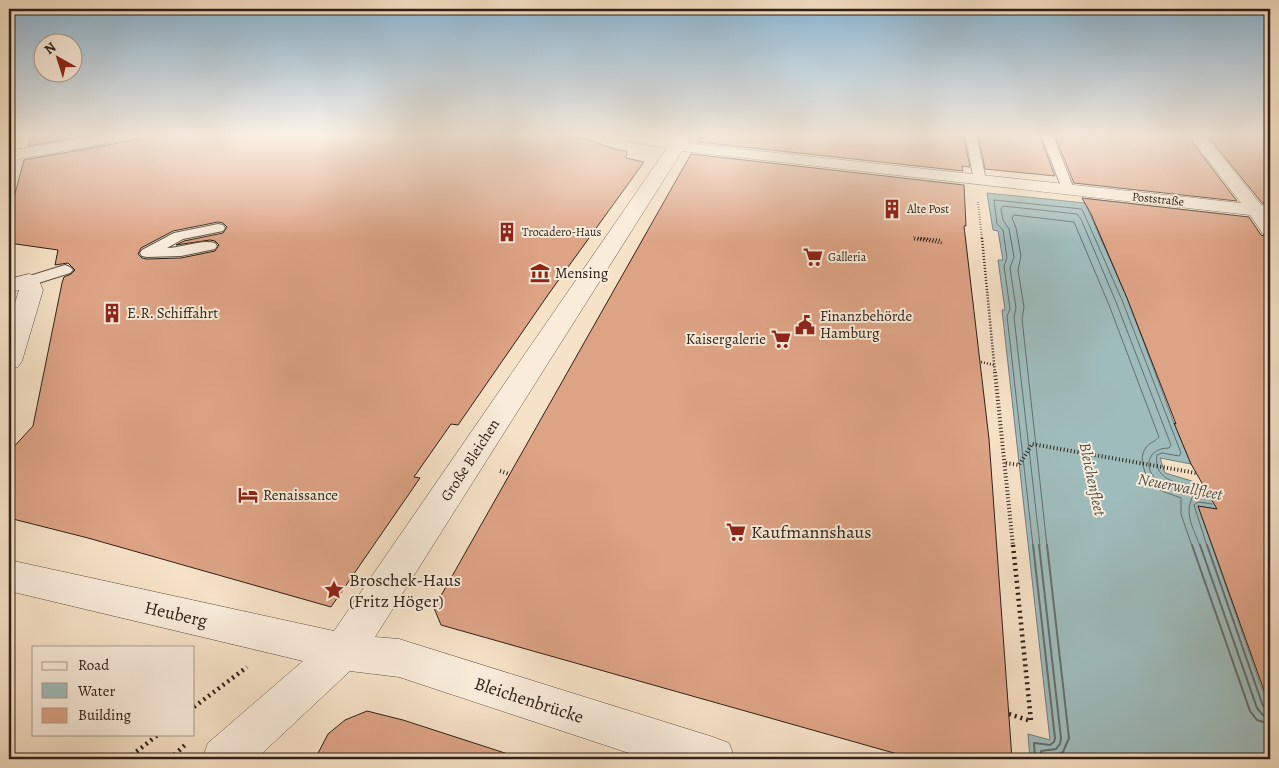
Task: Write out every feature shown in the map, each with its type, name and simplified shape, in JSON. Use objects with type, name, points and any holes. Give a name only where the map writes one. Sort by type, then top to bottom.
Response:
[{"type":"street","name":"Große Bleichen","points":[[208,749],[343,652],[661,170]]},
{"type":"street","name":"Poststraße","points":[[887,170],[1262,211]]},
{"type":"street","points":[[1225,170],[1246,196],[1262,211],[1270,230]]},
{"type":"street","points":[[9,361],[31,290],[19,283]]},
{"type":"street","name":"Heuberg","points":[[9,576],[343,652]]},
{"type":"street","name":"Bleichenbrücke","points":[[343,652],[399,658],[713,759]]},
{"type":"lane","points":[[978,170],[980,180]]},
{"type":"lane","points":[[1060,170],[1068,189]]},
{"type":"lane","points":[[210,246],[181,252],[146,254],[179,236],[218,228]]},
{"type":"lane","points":[[19,283],[65,270]]},
{"type":"path","points":[[980,227],[1006,462],[1031,721],[1009,714]]},
{"type":"path","points":[[914,238],[942,242]]},
{"type":"path","points":[[980,362],[994,365]]},
{"type":"path","points":[[1006,462],[1019,465],[1032,444],[1196,473]]},
{"type":"path","points":[[195,706],[285,639]]},
{"type":"path","points":[[126,759],[156,736]]},
{"type":"path","points":[[170,759],[208,749]]},
{"type":"water","points":[[987,193],[1085,203],[1127,298],[1191,464],[1160,458],[1165,473],[1202,484],[1270,497],[1270,519],[1198,506],[1270,712],[1270,759],[1030,759],[1028,734],[1050,740],[1002,310],[1005,310],[998,260],[1003,260],[998,231],[993,230]]},
{"type":"building","points":[[21,170],[638,170],[550,292],[458,425],[451,424],[414,477],[420,478],[331,607],[88,538],[9,518],[9,452],[33,426],[62,283],[64,277],[75,270],[68,263],[55,265],[58,250],[9,243],[9,216]],"holes":[[[218,222],[223,223],[227,227],[223,233],[184,241],[176,245],[210,240],[215,241],[219,245],[215,251],[181,258],[147,259],[142,258],[138,254],[141,248],[173,231]]]},
{"type":"building","name":"Kaufmannshaus","points":[[682,170],[830,170],[964,185],[966,226],[964,226],[989,439],[1012,759],[915,759],[441,625],[434,608]]},
{"type":"building","points":[[993,170],[1053,170],[1055,176]]},
{"type":"building","points":[[1069,170],[1213,170],[1237,201],[1074,183]]},
{"type":"building","points":[[1235,170],[1270,170],[1270,204],[1262,203]]},
{"type":"building","points":[[1082,198],[1249,217],[1261,235],[1270,238],[1270,695],[1266,696],[1198,506],[1217,509],[1191,464],[1127,298],[1091,214]]},
{"type":"building","points":[[367,711],[403,720],[508,754],[507,759],[315,759],[328,734],[345,720]]},
{"type":"place","name":"Alte Post","points":[[892,209]]},
{"type":"place","name":"Trocadero-Haus","points":[[507,232]]},
{"type":"place","name":"Galleria","points":[[813,257]]},
{"type":"place","name":"Mensing","points":[[540,273]]},
{"type":"place","name":"E.R. Schiffahrt","points":[[112,313]]},
{"type":"place","name":"Finanzbehörde Hamburg","points":[[805,325]]},
{"type":"place","name":"Kaisergalerie","points":[[781,339]]},
{"type":"place","name":"Renaissance","points":[[248,495]]},
{"type":"place","name":"Kaufmannshaus","points":[[736,532]]},
{"type":"place","name":"Broschek-Haus (Fritz Höger)","points":[[334,590]]},
{"type":"water label","name":"Bleichenfleet","points":[[1092,479]]},
{"type":"water label","name":"Neuerwallfleet","points":[[1180,487]]}]
